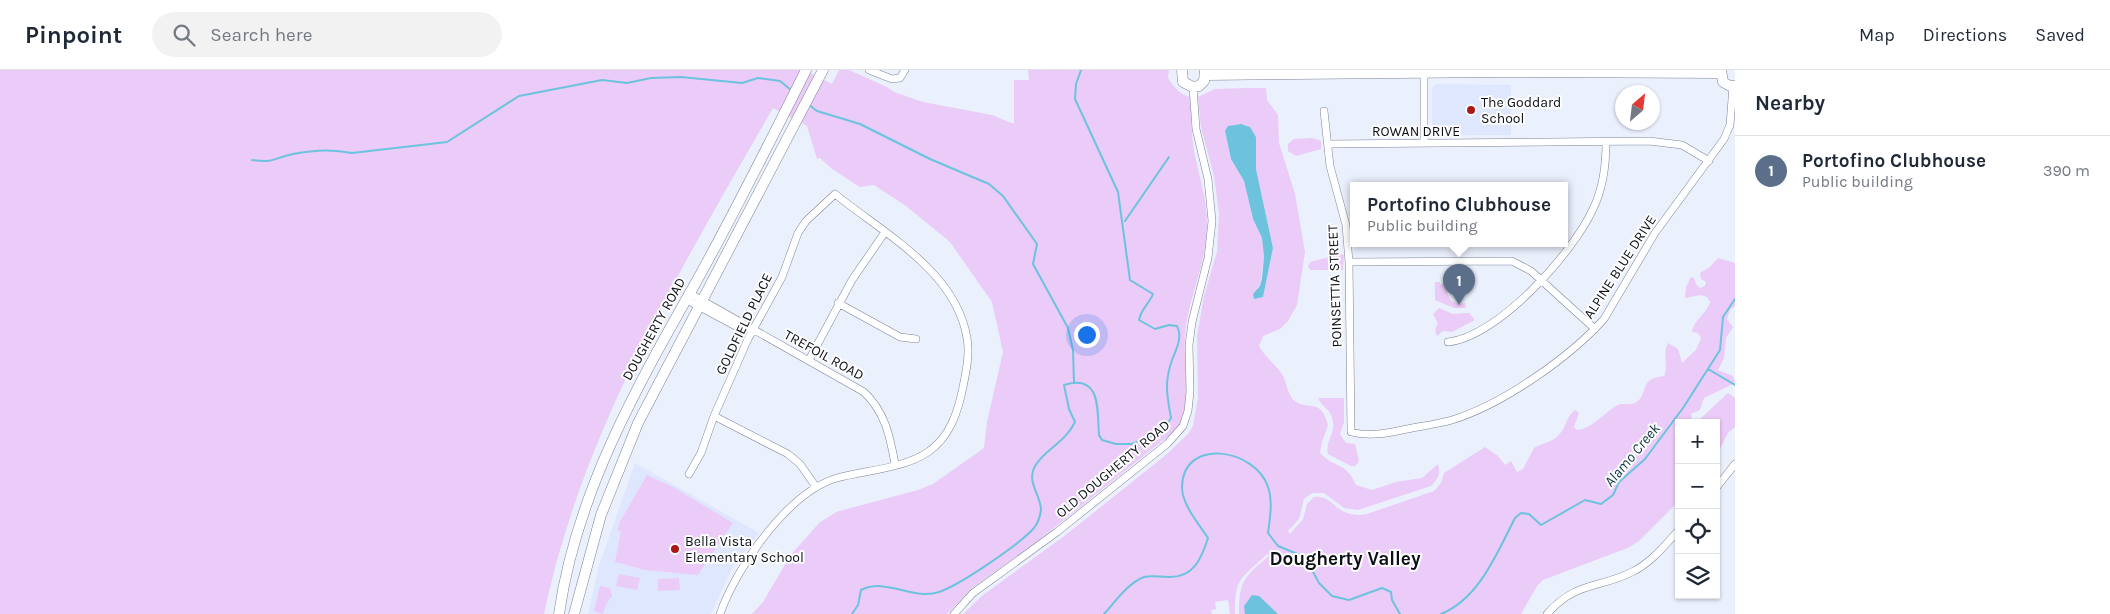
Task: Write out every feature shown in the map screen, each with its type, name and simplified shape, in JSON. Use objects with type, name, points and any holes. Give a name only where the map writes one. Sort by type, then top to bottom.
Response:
[{"type":"main road","name":"DOUGHERTY ROAD","points":[[559,614],[562,592],[573,549],[599,473],[631,399],[767,150],[806,70]]},
{"type":"main road","points":[[1182,70],[1183,82],[1193,87],[1202,84],[1205,72],[1424,76],[1721,72],[1723,82],[1734,86]]},
{"type":"main road","name":"DOUGHERTY ROAD","points":[[574,614],[583,576],[613,481],[646,406],[821,74]]},
{"type":"street","points":[[869,70],[892,79],[900,78],[905,70]]},
{"type":"street","points":[[1424,76],[1424,143]]},
{"type":"street","name":"ALPINE BLUE DRIVE","points":[[1351,432],[1363,435],[1394,432],[1453,420],[1507,395],[1568,354],[1595,328],[1640,262],[1655,233],[1709,161],[1730,125],[1734,86]]},
{"type":"street","name":"OLD DOUGHERTY ROAD","points":[[954,614],[973,593],[1057,532],[1167,444],[1183,426],[1188,411],[1190,392],[1189,345],[1192,322],[1208,258],[1212,221],[1208,179],[1196,129],[1193,87]]},
{"type":"street","name":"POINSETTIA STREET","points":[[1324,111],[1330,166],[1346,225],[1349,262],[1351,432]]},
{"type":"street","points":[[1448,342],[1470,337],[1510,309],[1541,279],[1578,236],[1593,209],[1603,176],[1606,142]]},
{"type":"street","name":"ROWAN DRIVE","points":[[1328,144],[1670,142],[1694,151],[1709,161]]},
{"type":"street","name":"GOLDFIELD PLACE","points":[[689,474],[701,453],[714,416],[753,330],[782,277],[798,233],[806,221],[835,194],[885,232]]},
{"type":"street","points":[[720,614],[739,571],[797,499],[816,487],[838,477],[895,464],[928,452],[938,444],[955,419],[966,372],[967,340],[963,322],[941,284],[926,265],[885,232],[862,264],[838,303],[809,360]]},
{"type":"street","points":[[1349,262],[1512,261],[1531,270],[1595,328]]},
{"type":"street","name":"TREFOIL ROAD","points":[[687,296],[739,328],[753,330],[857,386],[874,402],[882,414],[889,434],[895,464]]},
{"type":"street","points":[[838,303],[900,337],[916,339]]},
{"type":"street","points":[[714,416],[788,454],[800,464],[816,487]]},
{"type":"street","points":[[1720,483],[1735,464]]},
{"type":"street","points":[[1547,614],[1561,598],[1587,586],[1632,572],[1661,550],[1675,534]]},
{"type":"shaded area","points":[[0,70],[805,70],[832,84],[839,70],[849,70],[894,92],[923,102],[992,115],[1014,123],[1014,80],[1029,80],[1028,70],[1169,70],[1168,78],[1172,84],[1181,93],[1191,97],[1193,144],[1207,215],[1202,263],[1186,326],[1186,394],[1182,421],[1167,437],[1033,545],[972,588],[947,614],[752,614],[763,602],[790,556],[819,523],[836,512],[918,490],[933,484],[984,448],[987,422],[1003,352],[992,302],[950,242],[906,206],[874,185],[860,187],[832,169],[820,158],[817,159],[807,126],[773,108],[670,290],[609,416],[583,481],[561,547],[544,614],[0,614]]},
{"type":"shaded area","name":"The Goddard School","points":[[1436,84],[1511,85],[1511,135],[1436,135],[1432,131],[1432,88]]},
{"type":"shaded area","points":[[1266,88],[1267,100],[1278,115],[1279,143],[1295,194],[1305,252],[1297,305],[1288,321],[1280,329],[1263,336],[1259,346],[1282,374],[1293,399],[1296,402],[1314,406],[1322,411],[1328,425],[1320,453],[1348,472],[1356,485],[1372,490],[1396,482],[1422,478],[1438,464],[1439,468],[1438,476],[1431,486],[1358,510],[1344,508],[1324,493],[1312,493],[1304,499],[1299,519],[1288,531],[1290,534],[1303,519],[1307,504],[1314,497],[1327,499],[1348,513],[1356,515],[1367,514],[1434,491],[1441,483],[1444,473],[1485,447],[1498,456],[1505,465],[1511,461],[1517,472],[1523,469],[1534,448],[1552,440],[1562,431],[1570,415],[1575,410],[1579,413],[1574,427],[1577,430],[1593,424],[1618,405],[1635,403],[1650,380],[1664,376],[1666,347],[1668,343],[1678,349],[1682,363],[1696,350],[1701,338],[1698,333],[1692,332],[1693,328],[1710,302],[1707,297],[1701,295],[1685,298],[1686,287],[1691,277],[1694,278],[1700,288],[1705,286],[1706,282],[1701,279],[1700,273],[1710,267],[1718,258],[1735,263],[1735,306],[1730,310],[1727,319],[1733,327],[1726,338],[1724,358],[1718,370],[1733,376],[1735,383],[1704,398],[1700,410],[1691,414],[1692,419],[1675,419],[1675,505],[1639,541],[1630,547],[1543,580],[1537,586],[1521,614],[1239,614],[1242,587],[1254,569],[1269,556],[1267,554],[1246,574],[1238,585],[1235,614],[1230,614],[1228,600],[1215,602],[1216,609],[1211,610],[1212,614],[963,614],[983,595],[1063,537],[1166,455],[1188,434],[1193,426],[1198,398],[1197,336],[1204,296],[1217,252],[1219,214],[1214,176],[1201,128],[1198,97],[1215,89]],"holes":[[[1232,125],[1246,125],[1256,137],[1256,169],[1273,248],[1263,297],[1257,288],[1260,286],[1264,257],[1262,238],[1253,219],[1244,181],[1231,159],[1225,131]]]},
{"type":"shaded area","points":[[1312,138],[1321,141],[1321,149],[1296,156],[1288,151],[1288,144],[1294,139]]},
{"type":"shaded area","points":[[1340,254],[1344,255],[1343,270],[1311,270],[1308,267],[1310,262]]},
{"type":"shaded area","points":[[1435,282],[1451,284],[1447,293],[1451,301],[1458,304],[1465,303],[1466,308],[1454,308],[1435,300]]},
{"type":"shaded area","points":[[1439,308],[1453,314],[1469,313],[1475,320],[1452,332],[1443,331],[1437,336],[1435,331],[1438,323],[1433,314]]},
{"type":"shaded area","points":[[1728,393],[1735,398],[1735,427],[1728,433],[1720,448],[1720,419],[1700,419]]},
{"type":"shaded area","points":[[1318,398],[1344,398],[1344,422],[1340,434],[1346,443],[1355,444],[1359,461],[1355,466],[1351,466],[1328,454],[1328,445],[1333,430],[1332,418],[1329,411]]},
{"type":"shaded area","name":"Bella Vista Elementary School","points":[[635,463],[759,533],[732,568],[711,614],[588,614],[599,565]]},
{"type":"shaded area","points":[[647,475],[673,487],[733,523],[698,575],[645,570],[615,562],[621,531],[618,531],[619,523]]},
{"type":"shaded area","points":[[619,574],[640,578],[637,590],[616,586]]},
{"type":"shaded area","points":[[679,578],[680,590],[658,591],[658,579]]},
{"type":"shaded area","points":[[600,586],[610,588],[612,596],[606,604],[603,614],[594,611]]},
{"type":"water","points":[[1241,124],[1250,127],[1256,137],[1256,169],[1273,248],[1263,297],[1254,299],[1253,294],[1260,286],[1262,278],[1264,257],[1262,238],[1253,219],[1244,181],[1231,159],[1225,131],[1228,126]]},
{"type":"water","points":[[1252,595],[1259,596],[1278,614],[1245,614],[1244,606]]},
{"type":"waterway","points":[[852,614],[858,605],[861,590],[870,587],[890,587],[919,594],[929,594],[949,588],[1016,544],[1034,528],[1039,520],[1041,510],[1032,478],[1035,466],[1044,455],[1061,441],[1075,422],[1069,409],[1064,385],[1085,384],[1091,389],[1097,405],[1099,435],[1102,440],[1116,444],[1132,444],[1163,431],[1171,418],[1167,396],[1167,382],[1169,368],[1178,343],[1179,330],[1177,326],[1169,325],[1155,329],[1139,320],[1141,313],[1153,294],[1130,280],[1118,192],[1075,99],[1076,84],[1081,70]]},
{"type":"waterway","points":[[252,160],[270,160],[315,151],[352,153],[447,142],[519,96],[602,80],[627,83],[651,78],[681,77],[742,83],[758,78],[780,81],[791,90]]},
{"type":"waterway","points":[[808,104],[817,111],[860,124],[930,159],[989,184],[1003,196],[1037,244],[1033,264],[1068,328],[1073,350],[1074,382]]},
{"type":"waterway","points":[[1125,221],[1169,157]]},
{"type":"waterway","name":"Alamo Creek","points":[[1441,614],[1466,598],[1486,574],[1515,518],[1521,513],[1529,514],[1541,525],[1585,500],[1601,504],[1613,495],[1619,482],[1645,459],[1683,408],[1720,350],[1723,317],[1735,299]]},
{"type":"waterway","points":[[1708,369],[1735,385]]},
{"type":"waterway","name":"Alamo Creek","points":[[1104,614],[1122,593],[1138,580],[1150,576],[1177,577],[1190,571],[1195,566],[1208,538],[1185,501],[1182,487],[1185,471],[1194,460],[1206,455],[1221,454],[1236,457],[1250,464],[1261,474],[1268,487],[1270,498],[1271,510],[1268,533],[1278,546],[1305,557],[1319,583],[1332,596],[1349,600],[1382,588],[1391,592],[1392,600],[1400,614]]},
{"type":"place","name":"The Goddard School","points":[[1471,110]]},
{"type":"place","name":"Portofino Clubhouse","points":[[1459,305]]},
{"type":"place","name":"Bella Vista Elementary School","points":[[675,549]]},
{"type":"district","name":"Dougherty Valley","points":[[1345,559]]}]
